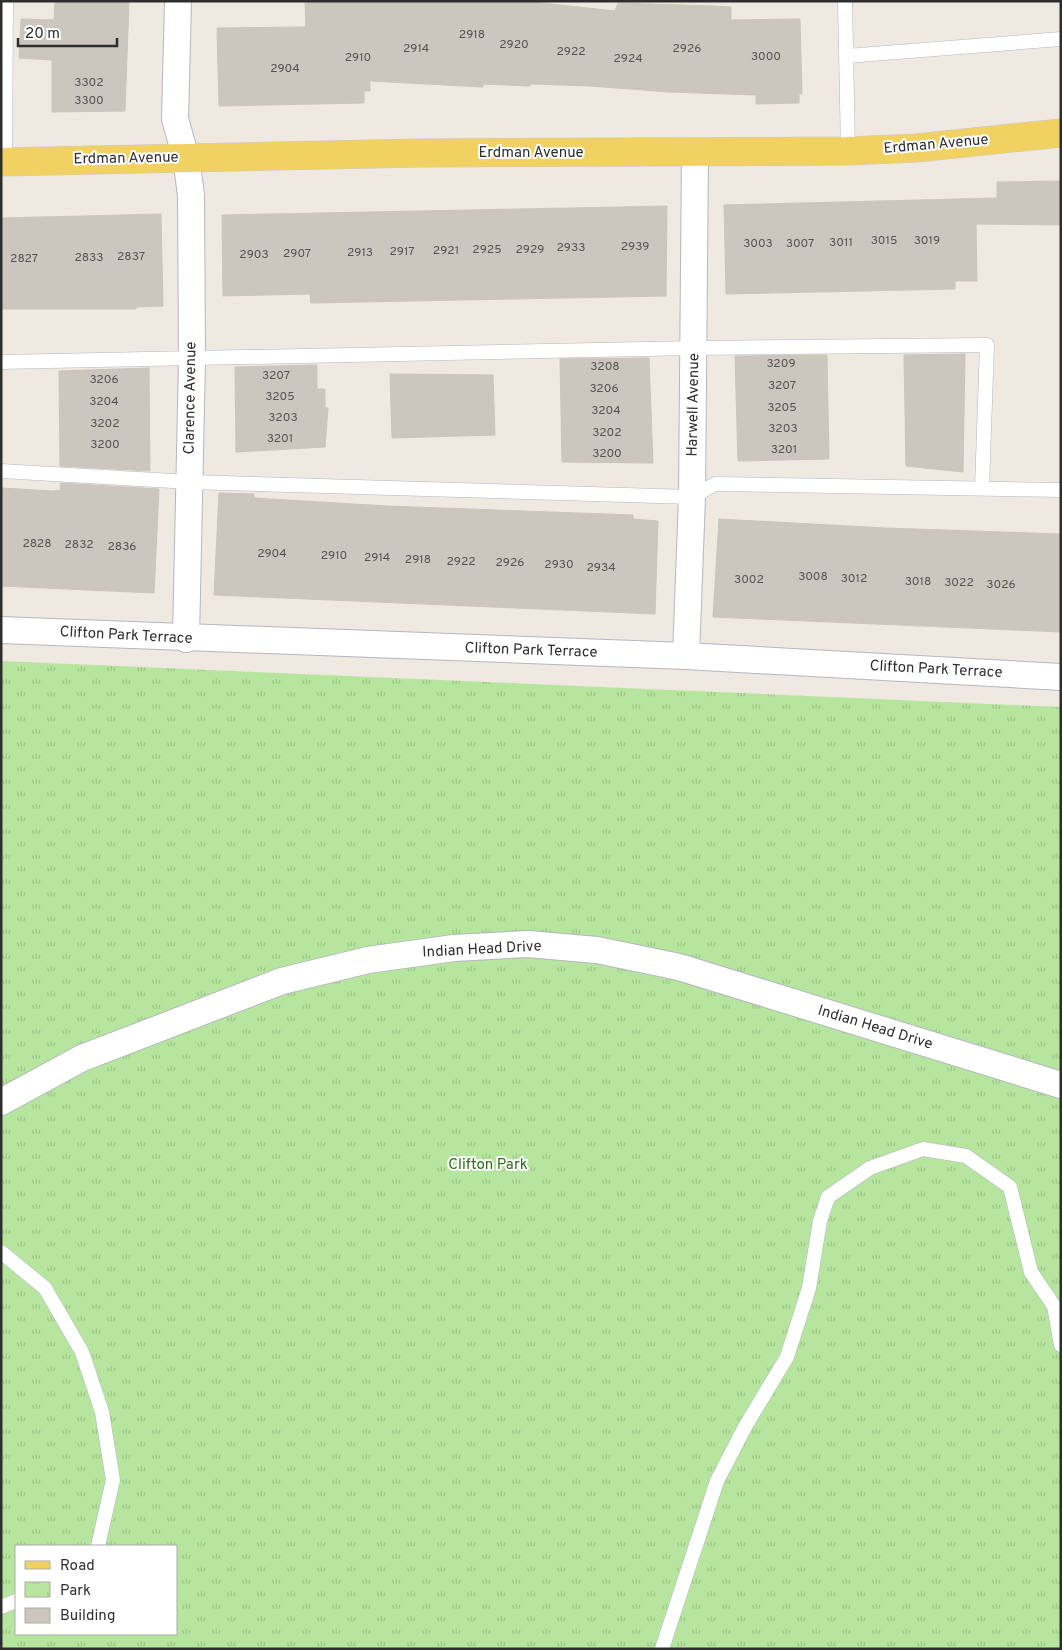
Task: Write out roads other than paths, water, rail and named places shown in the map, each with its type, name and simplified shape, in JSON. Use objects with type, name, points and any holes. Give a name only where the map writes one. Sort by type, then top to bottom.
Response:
[{"type":"main road","name":"Erdman Avenue","points":[[3,162],[421,153],[848,151],[916,148],[1061,133]]},
{"type":"street","name":"Clarence Avenue","points":[[178,1],[175,119],[186,158],[191,195],[192,360],[186,639]]},
{"type":"street","name":"Harwell Avenue","points":[[686,656],[692,497],[695,153]]},
{"type":"street","name":"Clifton Park Terrace","points":[[1,630],[186,639],[686,656],[1061,677]]},
{"type":"street","name":"Indian Head Drive","points":[[1,1102],[82,1058],[282,981],[368,960],[454,948],[528,944],[597,950],[679,967],[1061,1085]]},
{"type":"lane","points":[[3,162],[6,1]]},
{"type":"lane","points":[[845,1],[848,56],[848,151]]},
{"type":"lane","points":[[848,56],[1061,39]]},
{"type":"lane","points":[[1,362],[192,360],[694,348],[987,345],[982,487]]},
{"type":"lane","points":[[1,472],[190,482],[692,497],[715,484],[982,487],[1061,490]]},
{"type":"lane","points":[[662,1649],[717,1481],[746,1425],[787,1357],[809,1288],[820,1221],[828,1197],[870,1168],[923,1149],[966,1156],[1010,1188],[1031,1272],[1054,1306],[1061,1345]]},
{"type":"lane","points":[[1,1252],[45,1288],[82,1352],[102,1412],[113,1480],[98,1545]]},
{"type":"lane","points":[[1,1607],[15,1601]]},
{"type":"park label","name":"Clifton Park","points":[[488,1165]]}]
